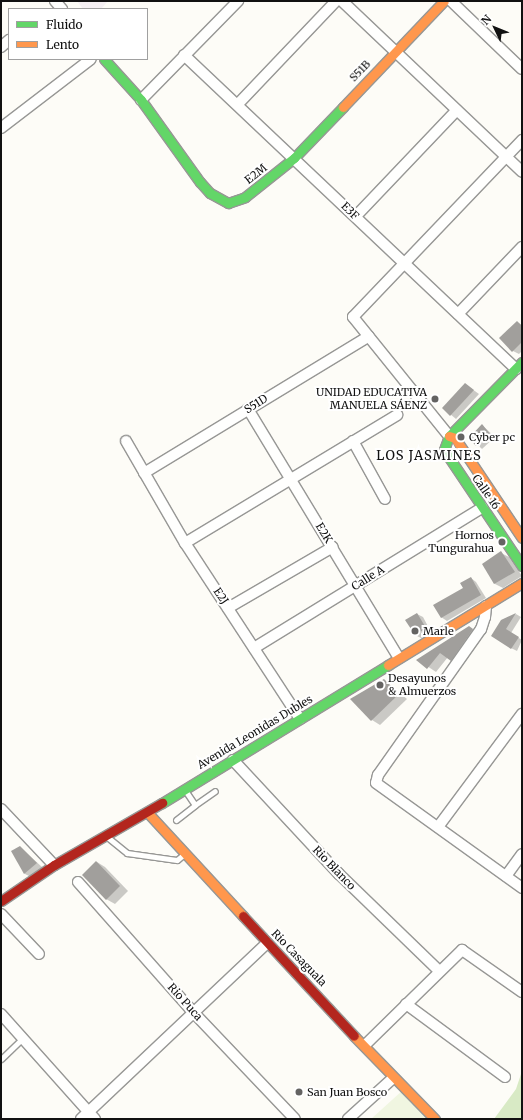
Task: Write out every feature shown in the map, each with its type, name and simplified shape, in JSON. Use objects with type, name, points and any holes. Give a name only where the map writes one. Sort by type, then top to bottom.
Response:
[{"type":"main road","name":"S51B","points":[[294,158],[444,1]]},
{"type":"main road","points":[[105,60],[141,100]]},
{"type":"main road","name":"E2M","points":[[141,100],[200,182],[214,196],[228,203],[245,197],[294,158]]},
{"type":"main road","points":[[449,436],[519,365]]},
{"type":"main road","name":"Calle 16","points":[[522,538],[455,438],[449,436],[445,444],[446,456],[522,566]]},
{"type":"main road","name":"Avenida Leonidas Dubles","points":[[1,901],[54,865],[147,812],[399,658],[522,585]]},
{"type":"main road","name":"Rio Casaguala","points":[[147,812],[267,943],[365,1045],[393,1078],[435,1119]]},
{"type":"street","points":[[141,100],[161,77],[238,1]]},
{"type":"street","points":[[238,104],[336,1]]},
{"type":"street","points":[[342,1],[522,172]]},
{"type":"street","points":[[451,1],[522,69]]},
{"type":"street","name":"E3F","points":[[184,55],[238,104],[458,314],[519,365]]},
{"type":"street","points":[[1,128],[90,60]]},
{"type":"street","points":[[356,216],[457,110]]},
{"type":"street","points":[[449,436],[353,317],[522,140]]},
{"type":"street","points":[[458,314],[522,247]]},
{"type":"street","name":"S51D","points":[[144,472],[369,336]]},
{"type":"street","name":"E2K","points":[[248,409],[399,658]]},
{"type":"street","points":[[185,544],[397,415]]},
{"type":"street","name":"E2J","points":[[126,441],[185,544],[300,719]]},
{"type":"street","points":[[353,441],[385,499]]},
{"type":"street","name":"Calle A","points":[[254,648],[482,508]]},
{"type":"street","points":[[228,608],[333,547]]},
{"type":"street","points":[[486,606],[481,629],[378,775],[376,783],[522,888]]},
{"type":"street","points":[[438,827],[522,714]]},
{"type":"street","name":"Rio Blanco","points":[[233,760],[339,874],[439,971]]},
{"type":"street","points":[[1,809],[54,865]]},
{"type":"street","points":[[506,876],[522,854]]},
{"type":"street","name":"Rio Puca","points":[[78,882],[194,1013],[295,1119]]},
{"type":"street","points":[[1,914],[39,954]]},
{"type":"street","points":[[1,1014],[23,1038],[88,1117],[267,943]]},
{"type":"street","points":[[365,1045],[462,950],[522,992]]},
{"type":"street","points":[[406,1004],[505,1078]]},
{"type":"street","points":[[348,1119],[393,1078]]},
{"type":"lane","points":[[185,789],[195,805]]},
{"type":"lane","points":[[176,820],[215,791]]},
{"type":"lane","points":[[105,836],[127,853],[177,860],[184,854]]},
{"type":"lane","points":[[1,1059],[23,1038]]},
{"type":"shaded area","points":[[77,1],[108,1],[102,8],[82,8]]},
{"type":"green space","points":[[522,1071],[522,1119],[494,1119],[516,1089]]},
{"type":"green space","points":[[403,1090],[430,1119],[371,1119]]},
{"type":"building","points":[[517,321],[522,326],[522,342],[512,352],[499,338]]},
{"type":"building","points":[[465,383],[474,390],[450,416],[442,408]]},
{"type":"building","points":[[482,424],[490,434],[476,446],[469,438]]},
{"type":"building","points":[[501,551],[515,572],[494,584],[482,564]]},
{"type":"building","points":[[471,577],[481,595],[441,618],[433,605],[463,588],[460,583]]},
{"type":"building","points":[[417,613],[426,628],[415,635],[405,620]]},
{"type":"building","points":[[516,613],[506,629],[519,637],[511,649],[491,636],[501,620]]},
{"type":"building","points":[[469,626],[473,629],[451,661],[440,653],[427,669],[416,660]]},
{"type":"building","points":[[384,679],[399,694],[371,721],[350,699]]},
{"type":"building","points":[[20,846],[37,863],[24,874],[11,851]]},
{"type":"building","points":[[96,861],[120,886],[106,900],[82,875]]},
{"type":"traffic: fast","points":[[105,60],[141,100],[200,182],[210,193],[228,203],[245,197],[294,158],[343,107]]},
{"type":"traffic: fast","points":[[522,362],[449,436],[444,450],[522,566]]},
{"type":"traffic: fast","points":[[162,803],[388,665]]},
{"type":"traffic: slow","points":[[343,107],[444,1]]},
{"type":"traffic: slow","points":[[449,436],[455,438],[522,538]]},
{"type":"traffic: slow","points":[[388,665],[522,583]]},
{"type":"traffic: slow","points":[[147,812],[243,916]]},
{"type":"traffic: slow","points":[[354,1036],[435,1119]]},
{"type":"traffic: jam","points":[[1,901],[54,865],[162,803]]},
{"type":"traffic: jam","points":[[243,916],[354,1036]]},
{"type":"place","name":"UNIDAD EDUCATIVA MANUELA SÁENZ","points":[[435,399]]},
{"type":"place","name":"Cyber pc","points":[[461,437]]},
{"type":"place","name":"Hornos Tungurahua","points":[[502,542]]},
{"type":"place","name":"Marle","points":[[415,631]]},
{"type":"place","name":"Desayunos & Almuerzos","points":[[380,685]]},
{"type":"place","name":"San Juan Bosco","points":[[299,1092]]},
{"type":"district","name":"LOS JASMINES","points":[[429,456]]}]
